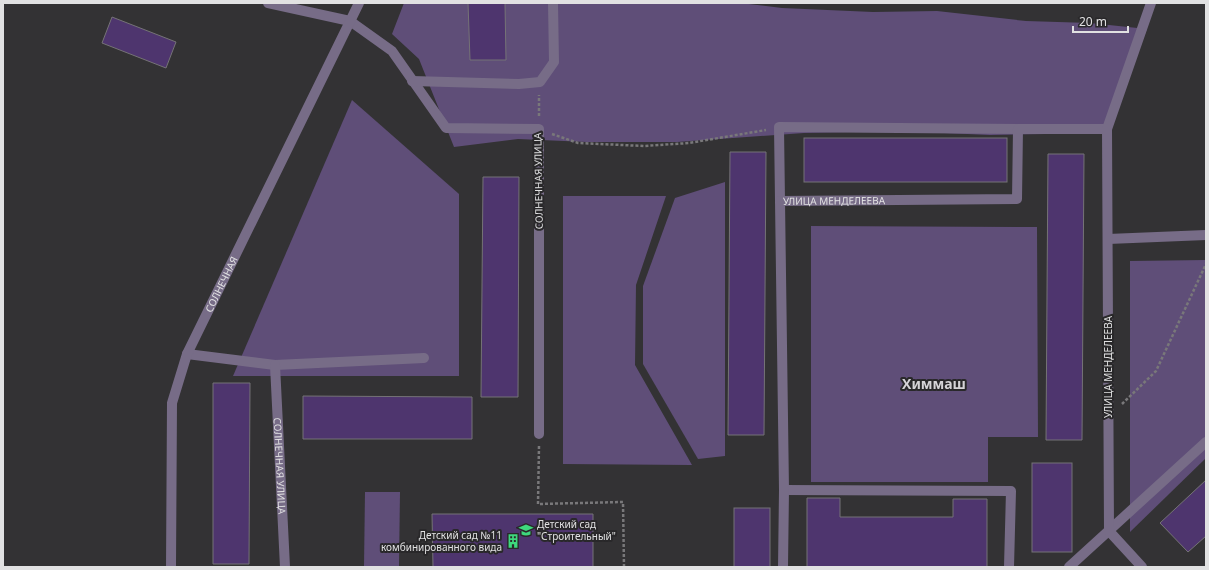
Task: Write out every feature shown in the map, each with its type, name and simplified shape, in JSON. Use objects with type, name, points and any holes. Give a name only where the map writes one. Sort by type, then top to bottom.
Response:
[{"type":"street","name":"СОЛНЕЧНАЯ УЛИЦА","points":[[268,3],[350,22],[392,52],[446,128],[539,129],[539,434]]},
{"type":"street","name":"СОЛНЕЧНАЯ","points":[[171,567],[172,403],[187,354],[359,3]]},
{"type":"street","points":[[412,80],[519,84],[540,82],[554,62],[553,3]]},
{"type":"street","name":"УЛИЦА МЕНДЕЛЕЕВА","points":[[1109,532],[1107,130],[1151,3]]},
{"type":"street","points":[[780,201],[779,127],[1107,130]]},
{"type":"street","name":"УЛИЦА МЕНДЕЛЕЕВА","points":[[783,567],[784,490],[780,201],[1018,199],[1018,129]]},
{"type":"street","points":[[1108,239],[1206,234]]},
{"type":"street","points":[[187,354],[275,365],[424,358]]},
{"type":"street","name":"СОЛНЕЧНАЯ УЛИЦА","points":[[275,365],[285,567]]},
{"type":"street","points":[[1069,567],[1206,442]]},
{"type":"street","points":[[784,490],[1011,491],[1009,567]]},
{"type":"street","points":[[1109,532],[1142,567]]},
{"type":"path","points":[[540,82],[539,129],[578,143],[644,146],[689,143],[753,134],[779,127]]},
{"type":"path","points":[[1108,418],[1156,372],[1206,264]]},
{"type":"path","points":[[539,434],[538,504],[623,502],[624,567]]},
{"type":"shaded area","points":[[404,3],[740,3],[782,8],[873,12],[937,11],[1026,21],[1090,23],[1147,29],[1106,133],[990,135],[898,131],[804,133],[677,142],[587,142],[518,139],[454,147],[419,59],[392,34]]},
{"type":"shaded area","points":[[352,100],[459,194],[459,376],[233,376]]},
{"type":"shaded area","points":[[725,182],[725,456],[698,459],[643,364],[643,286],[675,198]]},
{"type":"shaded area","points":[[563,196],[666,196],[636,285],[635,365],[692,465],[563,464]]},
{"type":"shaded area","points":[[811,226],[1037,227],[1038,437],[988,437],[988,482],[811,482]]},
{"type":"shaded area","points":[[1206,260],[1206,458],[1130,532],[1130,261]]},
{"type":"shaded area","points":[[365,492],[400,492],[399,567],[364,567]]},
{"type":"building","points":[[468,3],[505,3],[506,60],[470,60]]},
{"type":"building","points":[[112,17],[176,42],[166,68],[102,43]]},
{"type":"building","points":[[804,138],[1007,138],[1007,182],[804,182]]},
{"type":"building","points":[[730,152],[766,152],[764,435],[728,435]]},
{"type":"building","points":[[1048,154],[1084,154],[1082,440],[1046,440]]},
{"type":"building","points":[[483,177],[519,177],[518,397],[481,397]]},
{"type":"building","points":[[213,383],[250,383],[249,564],[213,564]]},
{"type":"building","points":[[303,396],[472,397],[472,439],[303,439]]},
{"type":"building","points":[[1032,463],[1072,463],[1072,552],[1032,552]]},
{"type":"building","points":[[1206,480],[1206,536],[1188,552],[1160,523]]},
{"type":"building","points":[[807,498],[840,498],[840,517],[953,517],[953,499],[987,499],[987,567],[807,567]]},
{"type":"building","points":[[734,508],[770,508],[770,567],[734,567]]},
{"type":"building","name":"Детский сад №11 комбинированного вида","points":[[432,514],[593,514],[593,567],[433,567]]},
{"type":"place","name":"Детский сад \"Строительный\"","points":[[526,530]]},
{"type":"place","name":"Детский сад №11 комбинированного вида","points":[[513,541]]},
{"type":"district","name":"Химмаш","points":[[934,383]]}]
